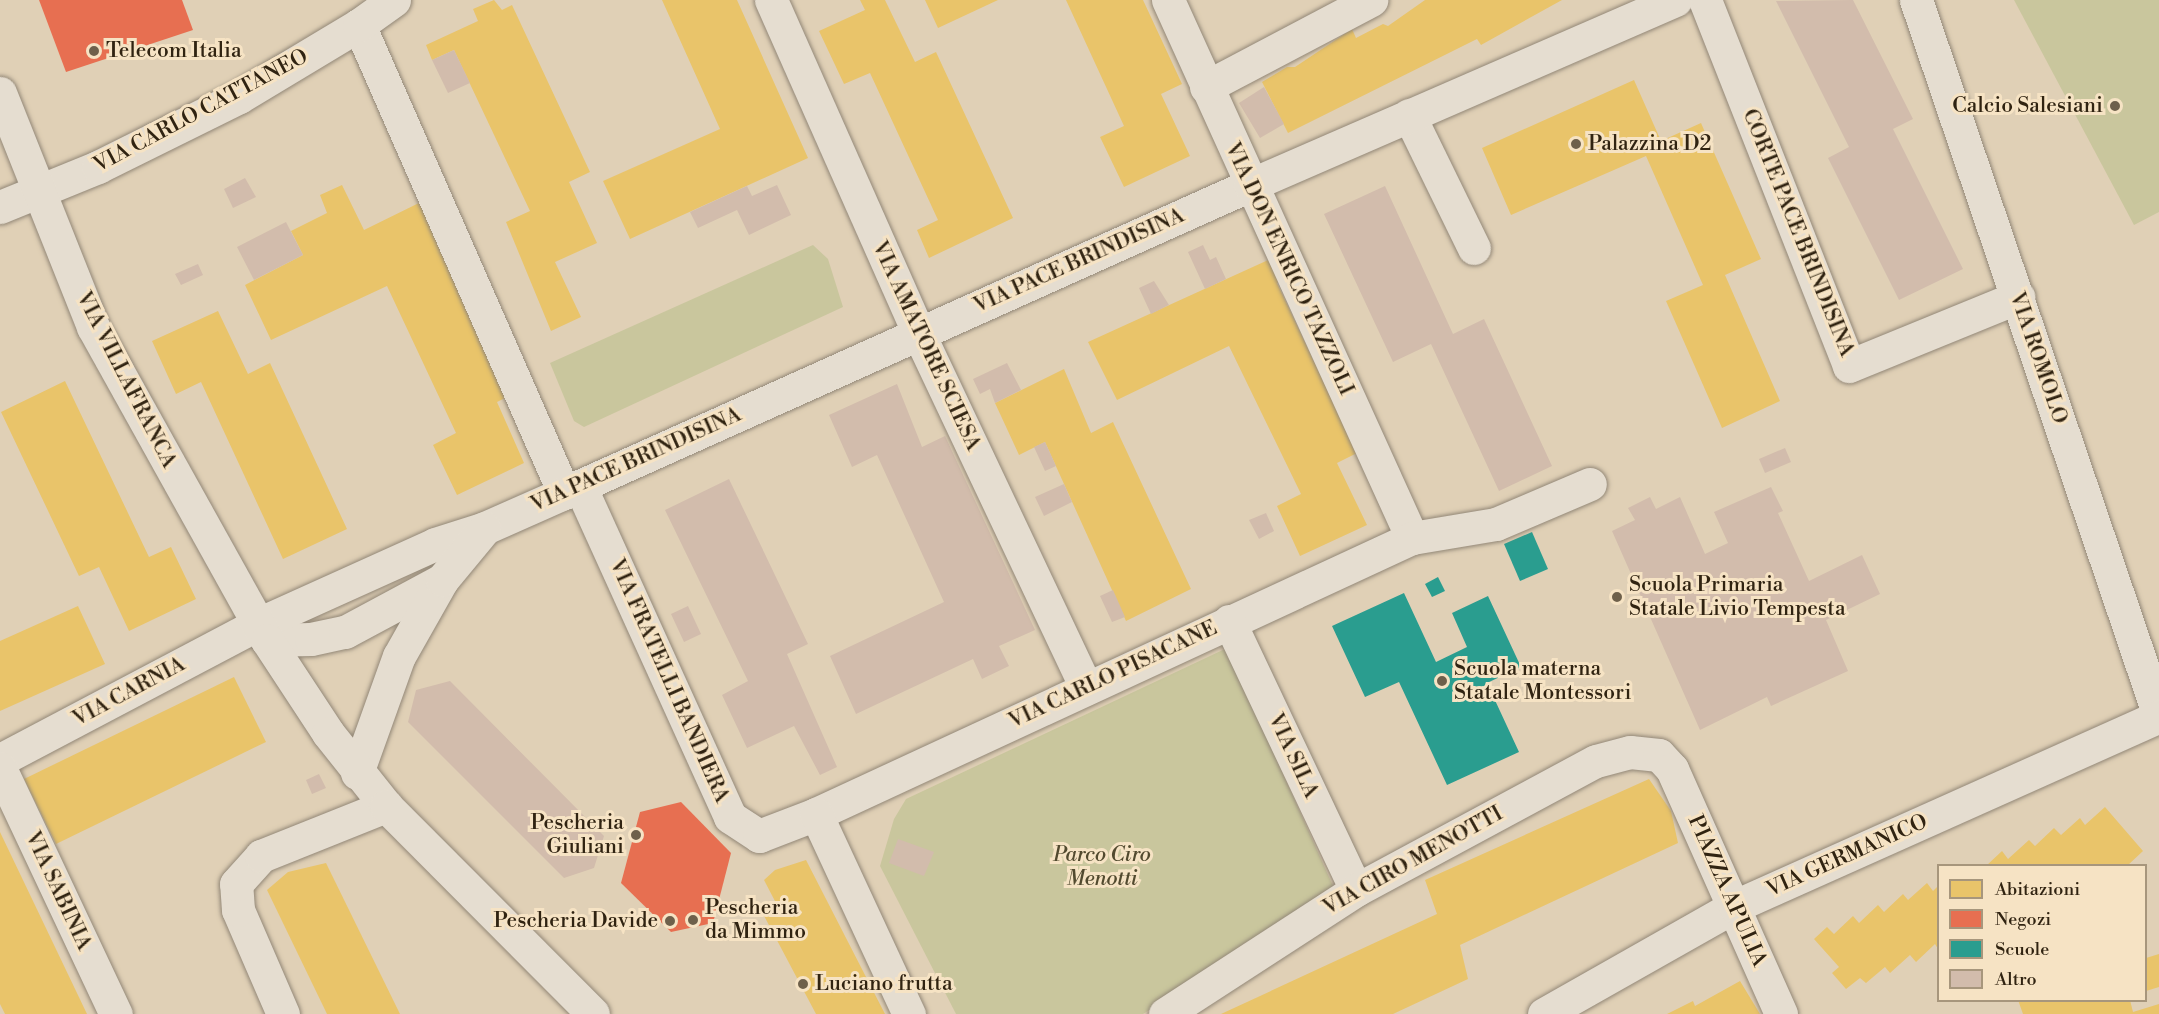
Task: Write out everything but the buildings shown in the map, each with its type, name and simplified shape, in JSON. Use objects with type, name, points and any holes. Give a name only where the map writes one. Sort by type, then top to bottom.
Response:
[{"type":"street","name":"VIA CARLO CATTANEO","points":[[0,207],[98,167],[238,97],[359,26],[394,0]]},
{"type":"street","name":"VIA AMATORE SCIESA","points":[[771,0],[918,332],[1086,688]]},
{"type":"street","name":"VIA DON ENRICO TAZZOLI","points":[[1167,0],[1412,538]]},
{"type":"street","points":[[1206,87],[1371,0]]},
{"type":"street","name":"VIA PACE BRINDISINA","points":[[262,632],[435,544],[485,528],[918,332],[1409,115],[1630,9],[1675,0]]},
{"type":"street","name":"CORTE PACE BRINDISINA","points":[[1705,0],[1850,366],[2018,297]]},
{"type":"street","name":"VIA ROMOLO","points":[[1916,0],[2159,716]]},
{"type":"street","points":[[359,26],[572,489]]},
{"type":"street","name":"VIA VILLAFRANCA","points":[[0,93],[37,191],[93,327],[262,632],[357,773],[386,806],[593,1014]]},
{"type":"street","points":[[1409,115],[1474,248]]},
{"type":"street","name":"VIA CARLO PISACANE","points":[[816,814],[1412,538],[1496,524],[1590,484]]},
{"type":"street","name":"VIA FRATELLI BANDIERA","points":[[572,489],[730,817],[759,837],[816,814]]},
{"type":"street","name":"VIA PACE BRINDISINA","points":[[357,773],[399,656],[442,580],[485,528]]},
{"type":"street","name":"VIA PACE BRINDISINA","points":[[262,632],[311,639],[345,632],[442,580]]},
{"type":"street","name":"VIA SILA","points":[[1229,621],[1356,890]]},
{"type":"street","name":"VIA CARNIA","points":[[0,760],[262,632]]},
{"type":"street","name":"VIA GERMANICO","points":[[1544,1014],[1735,906],[2159,716]]},
{"type":"street","name":"VIA CIRO MENOTTI","points":[[1165,1014],[1356,890],[1596,761],[1630,752],[1659,754],[1672,769]]},
{"type":"street","name":"VIA SABINIA","points":[[0,768],[116,1014]]},
{"type":"street","name":"PIAZZA APULIA","points":[[1672,769],[1735,906],[1781,1014]]},
{"type":"street","points":[[283,1014],[238,910],[236,884],[261,856],[386,806]]},
{"type":"street","points":[[816,814],[909,1014]]},
{"type":"green space","name":"Calcio Salesiani","points":[[2014,0],[2159,0],[2159,212],[2134,225]]},
{"type":"green space","points":[[813,245],[828,259],[843,307],[584,427],[574,421],[550,363]]},
{"type":"green space","name":"Parco Ciro Menotti","points":[[1227,648],[1337,895],[1143,1014],[956,1014],[880,866],[894,819],[906,799]]},
{"type":"place","name":"Telecom Italia","points":[[94,51]]},
{"type":"place","name":"Calcio Salesiani","points":[[2115,106]]},
{"type":"place","name":"Palazzina D2","points":[[1576,144]]},
{"type":"place","name":"Scuola Primaria Statale Livio Tempesta","points":[[1617,597]]},
{"type":"place","name":"Scuola materna Statale Montessori","points":[[1442,681]]},
{"type":"place","name":"Pescheria Giuliani","points":[[636,835]]},
{"type":"place","name":"Pescheria da Mimmo","points":[[693,920]]},
{"type":"place","name":"Pescheria Davide","points":[[670,921]]},
{"type":"place","name":"Luciano frutta","points":[[803,984]]}]
